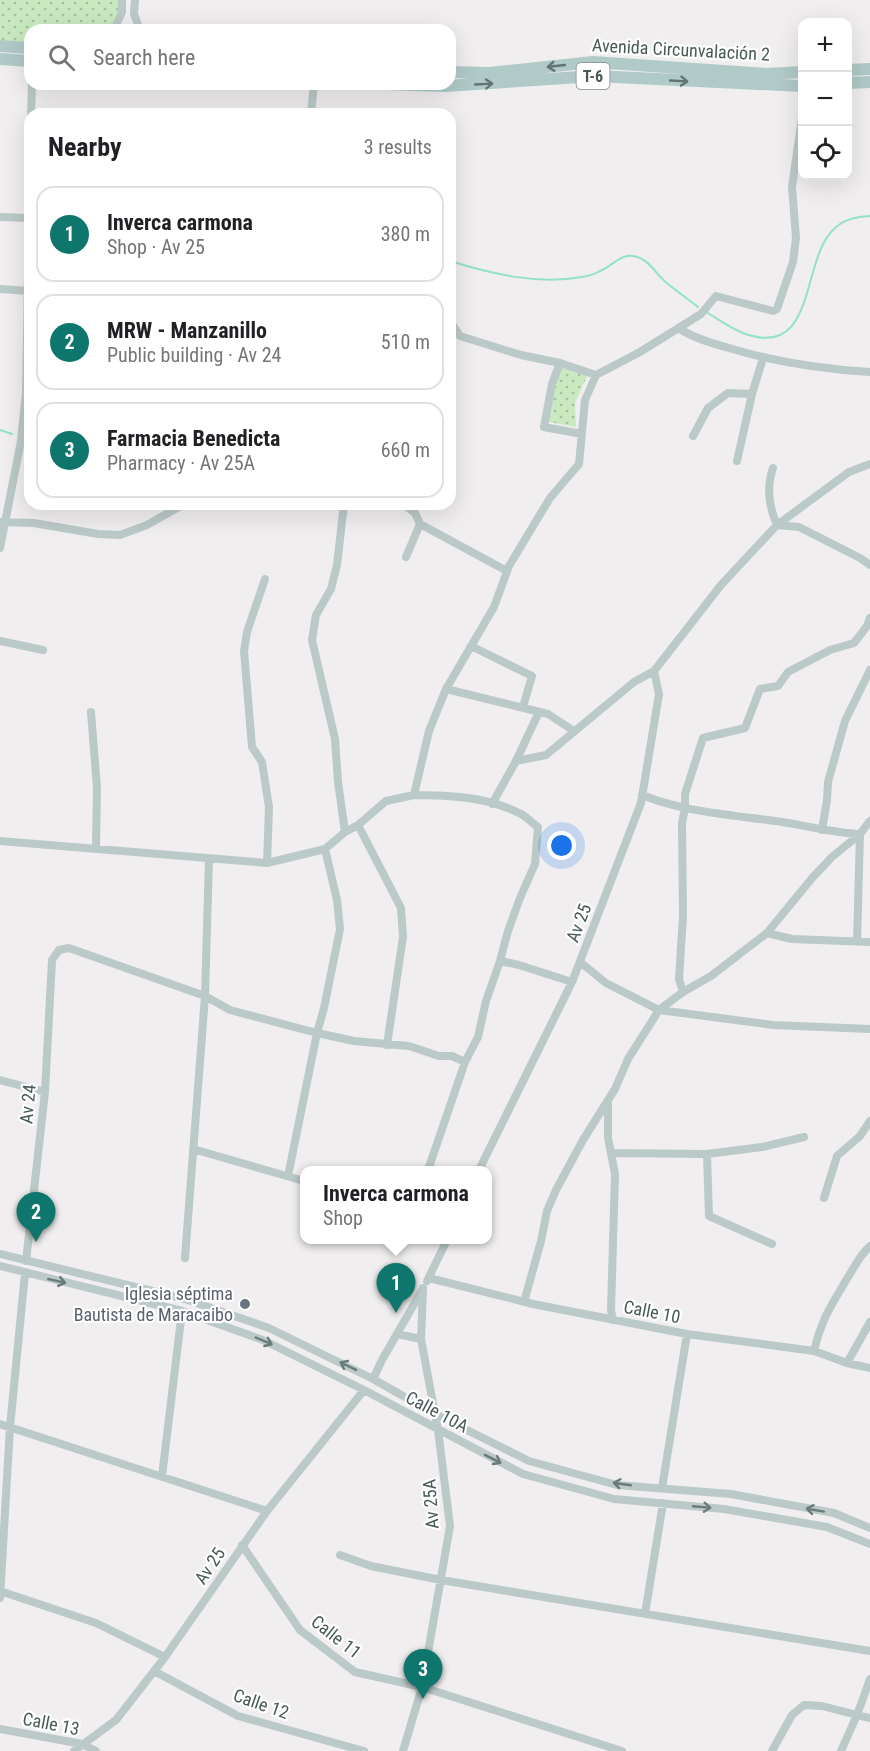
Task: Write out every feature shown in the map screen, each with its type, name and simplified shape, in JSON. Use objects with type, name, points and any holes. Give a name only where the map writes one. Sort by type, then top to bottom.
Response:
[{"type":"main road","points":[[0,46],[24,48]]},
{"type":"main road","points":[[0,59],[24,61]]},
{"type":"main road","name":"Avenida Circunvalación 2","points":[[456,72],[489,72],[593,62],[767,74],[798,72]]},
{"type":"main road","points":[[852,70],[870,69]]},
{"type":"main road","name":"Avenida Circunvalación 2","points":[[456,85],[595,76],[798,86]]},
{"type":"main road","points":[[852,84],[870,82]]},
{"type":"street","points":[[117,24],[122,12],[122,0]]},
{"type":"street","points":[[135,0],[134,14],[138,24]]},
{"type":"street","points":[[31,108],[32,90]]},
{"type":"street","points":[[312,108],[314,90]]},
{"type":"street","points":[[414,795],[429,731],[446,689],[494,607],[507,572],[550,498],[579,464],[585,400],[596,375],[640,352],[701,314],[716,296],[773,311],[780,305],[796,238],[792,187],[801,126]]},
{"type":"street","points":[[0,217],[24,218]]},
{"type":"street","points":[[0,289],[24,291]]},
{"type":"street","points":[[678,328],[692,337],[763,358],[810,367],[870,372]]},
{"type":"street","points":[[456,330],[460,336],[596,375]]},
{"type":"street","points":[[737,461],[752,394],[763,358]]},
{"type":"street","points":[[560,363],[552,384],[544,427],[582,434]]},
{"type":"street","points":[[693,436],[708,408],[728,393],[752,394]]},
{"type":"street","points":[[0,548],[3,522],[21,441],[24,412]]},
{"type":"street","points":[[516,761],[546,755],[634,682],[654,671],[721,585],[777,525],[849,472],[870,464]]},
{"type":"street","points":[[773,468],[768,483],[771,512],[777,525]]},
{"type":"street","points":[[3,522],[34,523],[98,534],[120,535],[147,525],[173,510]]},
{"type":"street","points":[[343,510],[337,565],[331,589],[316,615],[312,640],[335,739],[345,832]]},
{"type":"street","points":[[411,510],[420,524],[507,572]]},
{"type":"street","points":[[406,557],[420,524]]},
{"type":"street","points":[[777,525],[799,527],[870,565]]},
{"type":"street","points":[[265,579],[247,633],[244,651],[252,747],[262,762],[269,807],[267,863]]},
{"type":"street","points":[[869,622],[870,636]]},
{"type":"street","points":[[682,992],[679,979],[683,916],[684,794],[703,738],[745,728],[760,689],[778,686],[788,672],[830,650],[854,643],[869,622]]},
{"type":"street","points":[[0,641],[43,650]]},
{"type":"street","points":[[471,646],[532,676],[523,707]]},
{"type":"street","points":[[822,830],[828,782],[845,721],[870,670]]},
{"type":"street","name":"Av 25","points":[[481,1166],[572,982],[641,803],[659,694],[654,671]]},
{"type":"street","points":[[446,689],[548,714],[574,731]]},
{"type":"street","points":[[92,712],[97,788],[96,849]]},
{"type":"street","points":[[492,804],[516,761],[539,712]]},
{"type":"street","points":[[0,841],[267,863],[325,849],[386,801],[414,795],[465,797],[520,813],[538,827],[535,864],[520,898],[486,1001],[478,1037],[465,1062],[429,1166]]},
{"type":"street","points":[[642,795],[685,808],[786,822],[837,833],[860,834]]},
{"type":"street","points":[[524,1302],[542,1241],[547,1211],[569,1164],[615,1089],[628,1059],[659,1010],[682,992],[711,976],[767,933],[813,876],[860,834],[870,821]]},
{"type":"street","points":[[358,825],[401,908],[403,937],[387,1044]]},
{"type":"street","points":[[857,941],[860,834]]},
{"type":"street","points":[[288,1176],[316,1033],[324,1008],[340,929],[325,849]]},
{"type":"street","points":[[184,1258],[205,996],[209,859]]},
{"type":"street","points":[[767,933],[792,939],[870,942]]},
{"type":"street","name":"Av 24","points":[[26,1261],[45,1092],[52,960],[59,950],[69,948],[205,996]]},
{"type":"street","points":[[500,961],[572,982]]},
{"type":"street","points":[[580,962],[606,983],[659,1010],[773,1025],[870,1029]]},
{"type":"street","points":[[205,996],[230,1010],[316,1033],[354,1041],[408,1046],[439,1056],[452,1056],[465,1062]]},
{"type":"street","points":[[0,1080],[45,1092]]},
{"type":"street","points":[[608,1099],[608,1138],[615,1174],[611,1299],[613,1320]]},
{"type":"street","points":[[824,1198],[837,1156],[860,1136],[870,1121]]},
{"type":"street","points":[[612,1153],[707,1154],[762,1147],[804,1137]]},
{"type":"street","points":[[193,1149],[300,1180]]},
{"type":"street","points":[[707,1154],[709,1216],[772,1244]]},
{"type":"street","points":[[373,1378],[429,1278],[445,1244]]},
{"type":"street","points":[[814,1351],[820,1327],[829,1308],[858,1258],[870,1246]]},
{"type":"street","name":"Calle 10A","points":[[0,1254],[185,1299],[269,1328],[373,1378],[435,1414],[529,1461],[618,1485],[731,1494],[834,1513],[870,1528]]},
{"type":"street","name":"Calle 10A","points":[[0,1266],[182,1311],[262,1340],[364,1390],[523,1474],[614,1499],[724,1509],[827,1527],[870,1544]]},
{"type":"street","points":[[0,1598],[10,1427],[25,1273]]},
{"type":"street","name":"Calle 10","points":[[429,1278],[524,1302],[613,1320],[687,1334],[814,1351],[847,1363],[870,1368]]},
{"type":"street","name":"Av 25A","points":[[405,1750],[422,1688],[450,1526],[438,1430],[421,1339],[423,1288]]},
{"type":"street","points":[[162,1476],[182,1311]]},
{"type":"street","points":[[847,1363],[870,1322]]},
{"type":"street","points":[[397,1334],[421,1339]]},
{"type":"street","points":[[662,1488],[687,1334]]},
{"type":"street","name":"Av 25","points":[[74,1751],[116,1720],[165,1657],[267,1511],[364,1390]]},
{"type":"street","points":[[0,1424],[267,1511]]},
{"type":"street","points":[[645,1614],[663,1503]]},
{"type":"street","name":"Calle 11","points":[[242,1545],[300,1630],[355,1672],[422,1688],[622,1751]]},
{"type":"street","points":[[340,1554],[371,1566],[441,1580],[870,1652]]},
{"type":"street","points":[[0,1591],[96,1623],[165,1657]]},
{"type":"street","name":"Calle 12","points":[[154,1671],[238,1716],[364,1751]]},
{"type":"street","points":[[841,1751],[870,1679]]},
{"type":"street","points":[[772,1751],[792,1715],[804,1705],[822,1706],[870,1718]]},
{"type":"street","name":"Calle 13","points":[[0,1729],[82,1744],[96,1751]]},
{"type":"green space","points":[[0,0],[122,0],[116,24],[24,24],[24,48],[0,46]]},
{"type":"green space","points":[[562,368],[587,376],[575,403],[576,427],[549,422],[555,386]]},
{"type":"waterway","points":[[706,312],[743,333],[767,338],[783,333],[795,321],[822,246],[832,231],[849,219],[870,216]]},
{"type":"waterway","points":[[456,263],[515,277],[549,280],[589,275],[624,257],[639,257],[698,307]]},
{"type":"waterway","points":[[0,430],[12,434]]},
{"type":"place","name":"MRW - Manzanillo","points":[[36,1242]]},
{"type":"place","name":"Iglesia séptima Bautista de Maracaibo","points":[[245,1304]]},
{"type":"place","name":"Inverca carmona","points":[[396,1313]]},
{"type":"place","name":"Farmacia Benedicta","points":[[423,1699]]}]
